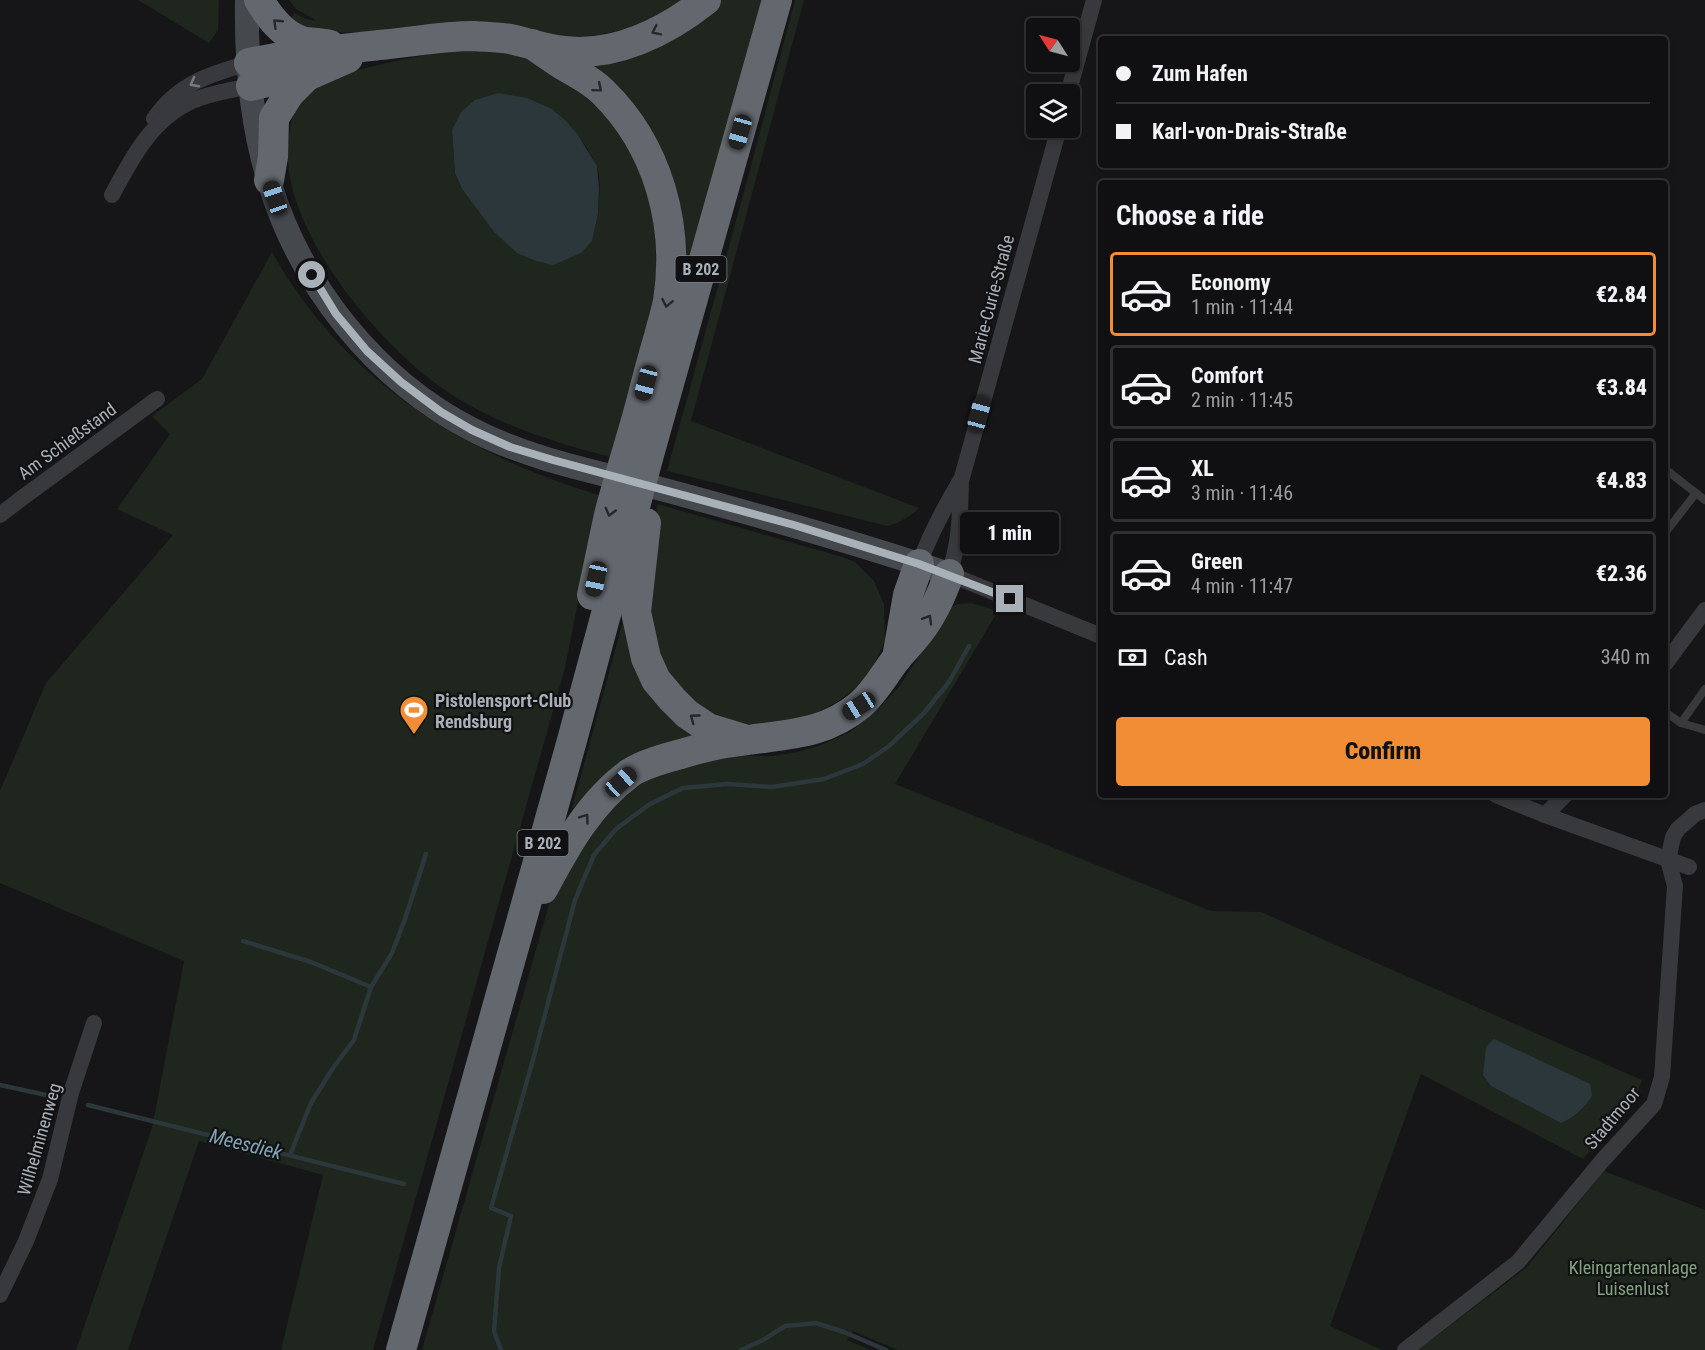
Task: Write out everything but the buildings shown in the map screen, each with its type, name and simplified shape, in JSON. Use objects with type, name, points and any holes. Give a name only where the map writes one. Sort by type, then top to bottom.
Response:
[{"type":"highway","points":[[259,0],[266,12],[289,34],[303,41],[329,44],[341,49]]},
{"type":"highway","points":[[250,75],[341,49],[448,38],[475,36],[508,39],[564,51],[612,48],[656,32],[706,0]]},
{"type":"highway","name":"B 202","points":[[401,1350],[777,0]]},
{"type":"highway","points":[[532,44],[602,90],[635,130],[657,177],[665,202],[672,249],[672,271],[667,303],[609,514],[573,686],[574,735]]},
{"type":"highway","points":[[250,75],[268,82],[307,76],[376,46]]},
{"type":"highway","points":[[269,180],[273,157],[274,118],[289,94],[307,76]]},
{"type":"highway","points":[[650,451],[644,553],[636,612],[646,658],[656,680],[687,714],[708,728],[747,740]]},
{"type":"highway","points":[[897,658],[908,595],[919,564]]},
{"type":"highway","points":[[515,942],[568,842],[591,810],[632,772],[701,748],[807,732],[833,722],[859,706],[879,685],[897,658],[922,629],[932,614],[949,574]]},
{"type":"main road","points":[[247,0],[250,75],[257,133],[281,215],[300,256],[336,314],[367,351],[401,382],[472,430],[510,447],[794,525],[949,574]]},
{"type":"street","points":[[1071,84],[1094,0]]},
{"type":"street","points":[[112,195],[143,134],[158,112],[186,87],[210,74],[250,75]]},
{"type":"street","points":[[135,153],[168,115],[192,101],[208,96],[250,75]]},
{"type":"street","name":"Marie-Curie-Straße","points":[[949,574],[959,537],[961,481],[1056,138]]},
{"type":"street","name":"Am Schießstand","points":[[0,515],[158,399]]},
{"type":"street","name":"Marie-Curie-Straße","points":[[919,564],[944,508],[961,481]]},
{"type":"street","points":[[949,574],[1098,635]]},
{"type":"street","points":[[1668,660],[1705,610]]},
{"type":"street","points":[[1503,798],[1689,867]]},
{"type":"street","points":[[1545,815],[1562,798]]},
{"type":"street","name":"Stadtmoor","points":[[1405,1350],[1518,1262],[1602,1161],[1654,1104],[1662,1077],[1675,886],[1668,860],[1677,829],[1695,814],[1705,810]]},
{"type":"street","name":"Wilhelminenweg","points":[[0,1295],[26,1241],[50,1179],[71,1093],[94,1023]]},
{"type":"lane","points":[[1668,471],[1705,500]]},
{"type":"lane","points":[[1668,529],[1696,493]]},
{"type":"lane","points":[[1681,723],[1705,689]]},
{"type":"lane","points":[[1668,714],[1681,723],[1705,730]]},
{"type":"green space","points":[[138,0],[219,0],[218,30],[209,43]]},
{"type":"green space","points":[[289,0],[682,0],[636,25],[585,37],[322,32],[289,21],[294,13],[317,21],[296,9]]},
{"type":"green space","points":[[714,0],[765,0],[671,327],[677,233],[582,56]]},
{"type":"green space","points":[[795,0],[804,0],[691,421],[919,508],[904,519],[887,526],[667,471]]},
{"type":"green space","points":[[455,49],[499,50],[557,67],[620,123],[654,203],[657,294],[610,457],[543,437],[500,421],[459,399],[413,365],[358,308],[333,274],[312,238],[296,201],[288,165],[292,120],[295,109],[323,80],[338,73]],"holes":[[[552,109],[583,142],[596,165],[600,182],[598,213],[494,232],[462,189],[455,173],[452,130]]]},
{"type":"green space","points":[[272,252],[301,297],[334,338],[371,374],[411,406],[454,434],[500,458],[599,495],[565,668],[373,1350],[281,1350],[323,1175],[199,1141],[128,1350],[76,1350],[152,1128],[184,961],[0,883],[0,791],[46,683],[173,535],[117,509],[170,434],[152,416],[202,379]]},
{"type":"green space","points":[[658,504],[855,562],[874,581],[884,604],[885,641],[873,666],[859,685],[823,710],[800,719],[750,725],[709,714],[677,690],[649,643],[649,552]]},
{"type":"green space","points":[[971,603],[998,611],[895,784],[1211,911],[1261,912],[1642,1080],[1634,1101],[1583,1159],[1421,1074],[1330,1326],[1382,1350],[898,1350],[853,1331],[847,1340],[871,1350],[422,1350],[555,883],[614,799],[671,767],[733,756],[773,756],[797,752],[821,745],[850,732],[878,709],[898,688],[948,608]]},
{"type":"green space","points":[[625,624],[710,735],[588,793],[572,808],[622,625]]},
{"type":"green space","name":"Kleingartenanlage Luisenlust","points":[[1604,1171],[1705,1210],[1705,1350],[1418,1350],[1526,1268]]},
{"type":"shaded area","points":[[498,93],[527,98],[552,109],[578,135],[597,166],[598,213],[592,241],[581,253],[553,265],[517,253],[494,232],[462,189],[455,173],[452,130],[461,112],[475,100]]},
{"type":"shaded area","points":[[1494,1039],[1590,1084],[1592,1096],[1579,1112],[1561,1123],[1491,1086],[1483,1075],[1486,1047]]},
{"type":"waterway","points":[[501,1350],[494,1331],[499,1268],[511,1216],[491,1208],[575,900],[594,855],[616,829],[650,804],[683,788],[727,784],[772,787],[824,779],[863,764],[889,746],[924,713],[949,682],[969,646]]},
{"type":"waterway","points":[[371,987],[392,953],[426,854]]},
{"type":"waterway","points":[[243,941],[311,962],[371,987],[354,1040],[311,1103],[290,1155]]},
{"type":"waterway","name":"Meesdiek","points":[[0,1085],[55,1097]]},
{"type":"waterway","name":"Meesdiek","points":[[88,1105],[404,1184]]},
{"type":"waterway","name":"Meesdiek","points":[[741,1350],[785,1326],[816,1323],[886,1350]]},
{"type":"place","name":"Pistolensport-Club Rendsburg","points":[[414,736]]},
{"type":"route","points":[[312,275],[336,314],[367,351],[401,382],[441,412],[472,430],[510,447],[553,460],[794,525],[919,564],[1010,599]]}]
